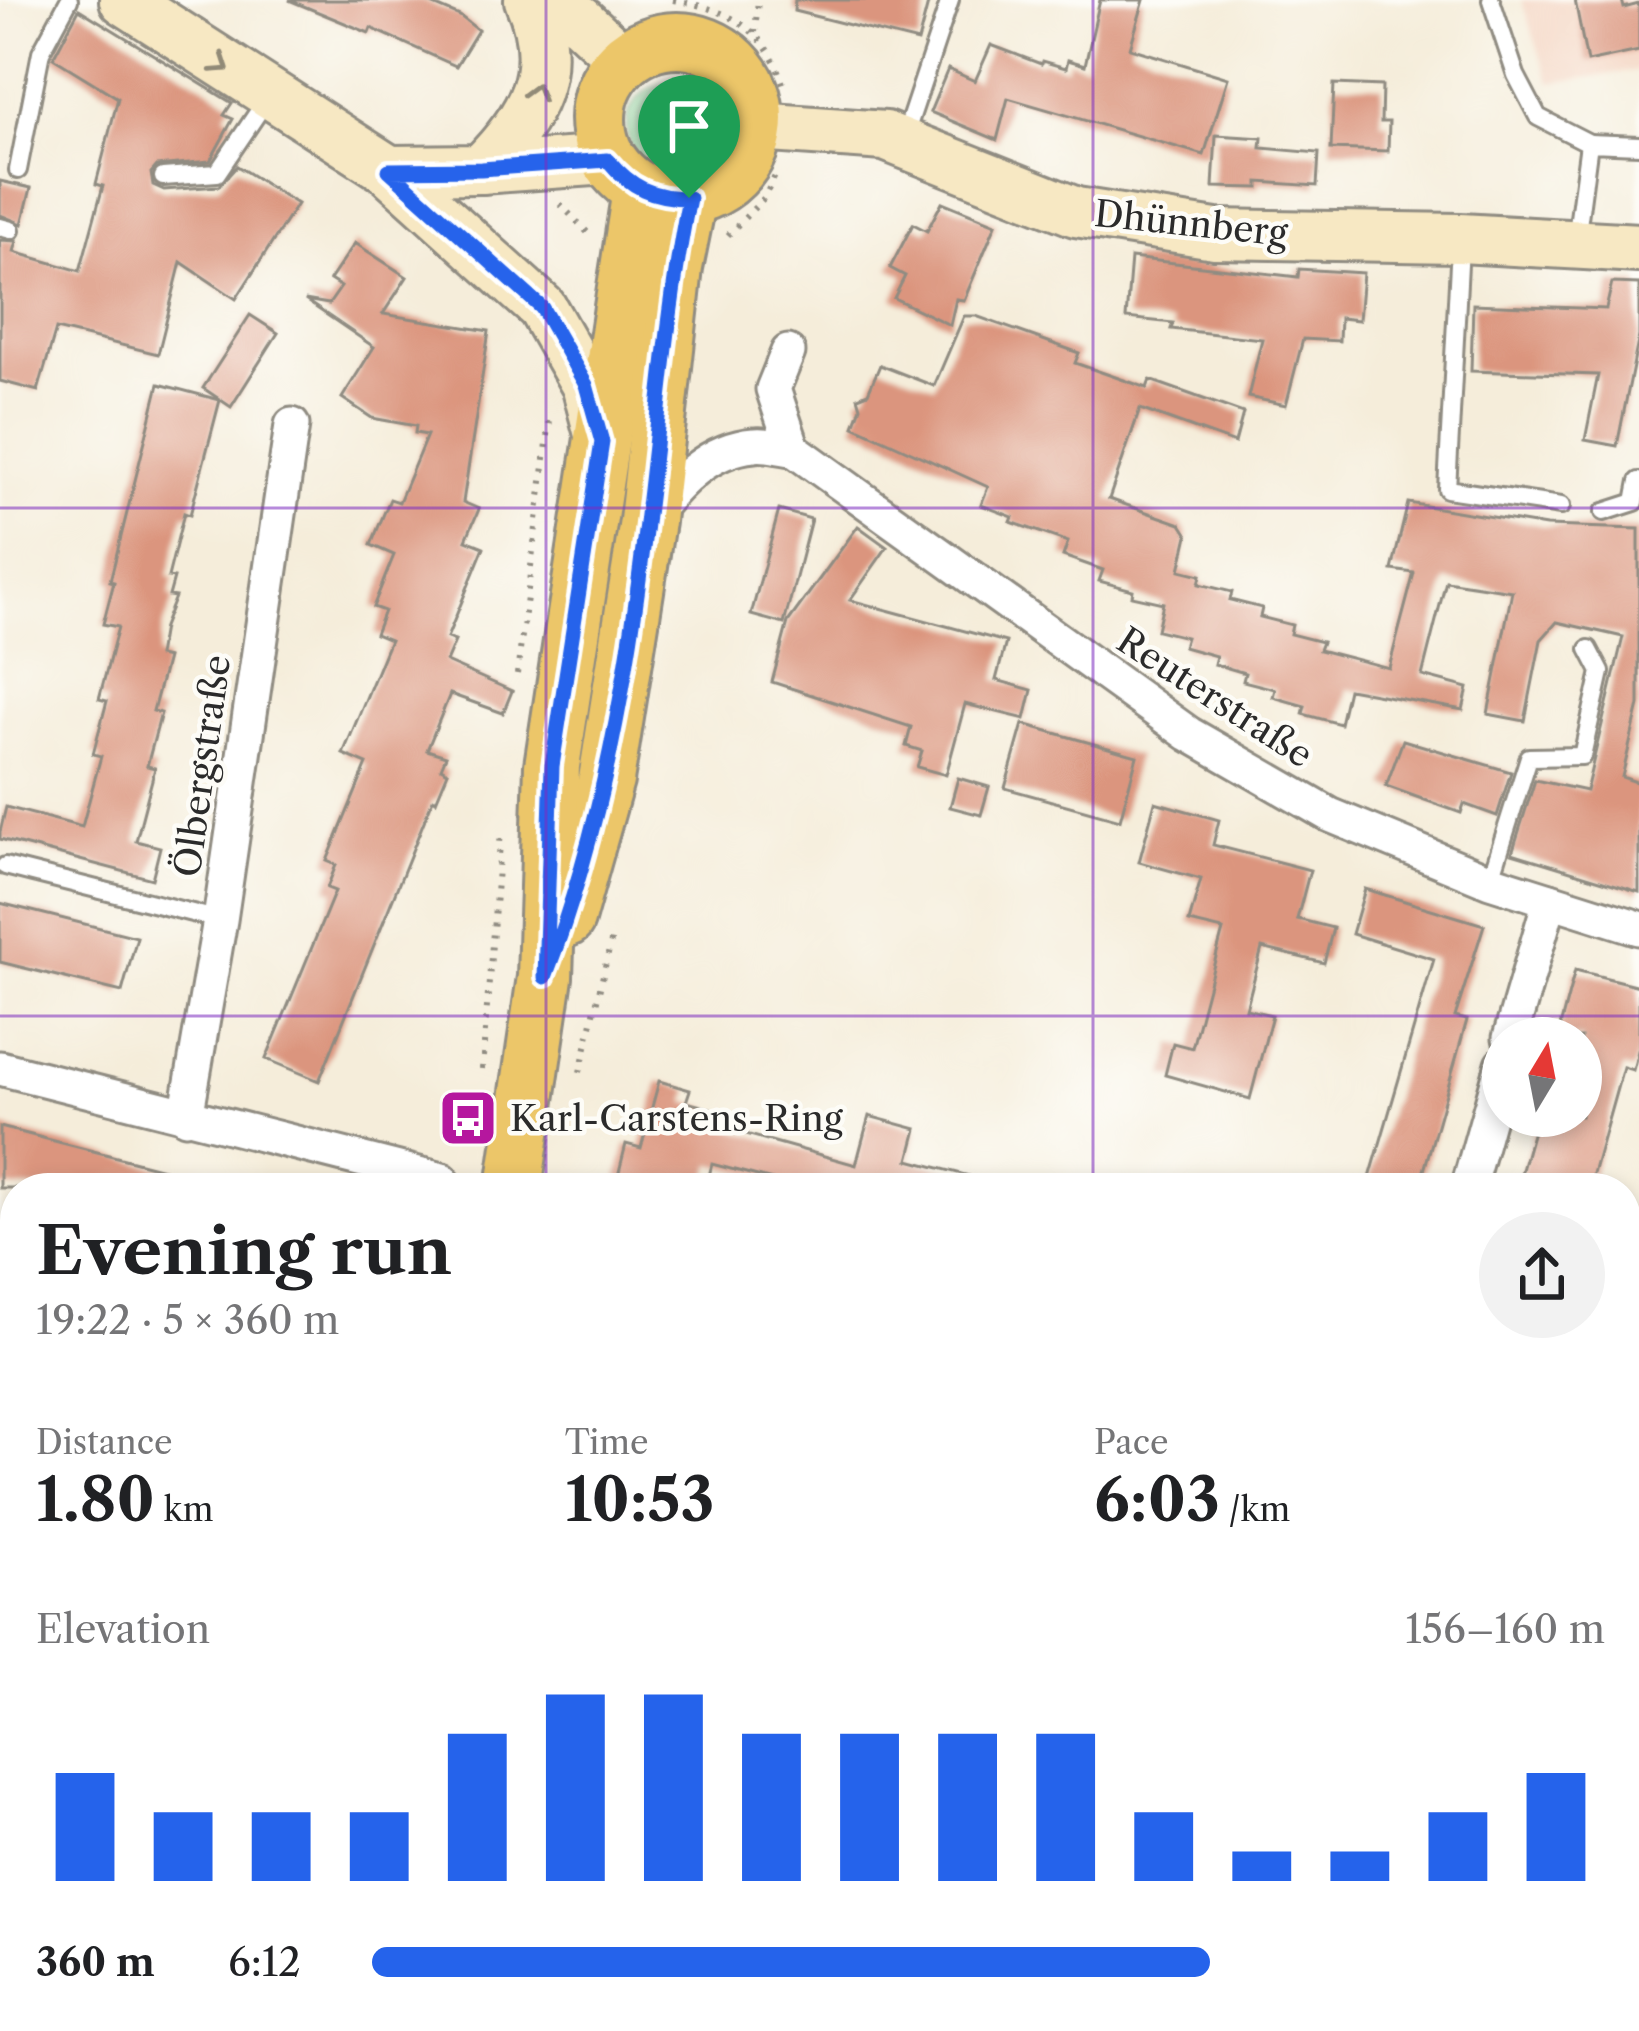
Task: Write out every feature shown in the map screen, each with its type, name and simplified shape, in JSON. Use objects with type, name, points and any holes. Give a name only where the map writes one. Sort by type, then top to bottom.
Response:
[{"type":"main road","points":[[545,977],[573,905],[606,779],[647,521],[675,267],[646,183],[597,125],[602,90],[647,34],[684,40],[730,27],[738,67],[753,96],[757,127],[746,160],[722,186],[646,183]]},
{"type":"main road","points":[[516,1173],[545,977],[552,766],[646,183]]},
{"type":"street","points":[[124,0],[389,170],[542,308],[586,385],[602,442]]},
{"type":"street","points":[[481,169],[530,111],[540,79],[542,48],[529,0]]},
{"type":"street","points":[[548,0],[581,21],[647,34]]},
{"type":"street","name":"Dhünnberg","points":[[757,127],[903,141],[1076,212],[1215,233],[1460,238],[1639,248]]},
{"type":"street","points":[[389,170],[481,169],[646,183]]},
{"type":"street","points":[[647,521],[682,477],[704,463],[753,445],[793,449],[773,389],[788,352]]},
{"type":"street","name":"Ölbergstraße","points":[[186,1117],[220,920],[292,425]]},
{"type":"street","name":"Reuterstraße","points":[[793,449],[1189,734],[1330,815],[1490,881],[1639,928]]},
{"type":"street","points":[[1516,1017],[1550,900]]},
{"type":"street","points":[[0,1068],[414,1173]]},
{"type":"street","points":[[1472,1173],[1482,1137]]},
{"type":"lane","points":[[18,170],[41,52],[69,0]]},
{"type":"lane","points":[[903,141],[950,0]]},
{"type":"lane","points":[[1491,0],[1516,75],[1538,117],[1589,143],[1639,145]]},
{"type":"lane","points":[[163,177],[217,173],[269,96]]},
{"type":"lane","points":[[1575,244],[1589,143]]},
{"type":"lane","points":[[1460,238],[1447,489],[1561,506]]},
{"type":"lane","points":[[1604,512],[1635,502],[1639,481]]},
{"type":"lane","points":[[1490,881],[1529,757],[1582,756],[1600,672],[1589,649]]},
{"type":"lane","points":[[5,866],[220,920]]},
{"type":"path","points":[[730,27],[758,0]]},
{"type":"shaded area","points":[[1521,0],[1639,0],[1639,70],[1550,83]]},
{"type":"green space","points":[[670,84],[701,96],[713,127],[701,158],[670,170],[639,158],[627,127],[639,96]]},
{"type":"building","points":[[289,0],[422,0],[460,16],[478,30],[456,66],[371,28],[369,33]]},
{"type":"building","points":[[795,0],[929,0],[918,42],[794,11]]},
{"type":"building","points":[[1100,0],[1144,0],[1130,48],[1228,78],[1204,155],[1008,98],[997,140],[930,112],[948,69],[975,81],[991,45],[1041,64],[1066,68],[1068,60],[1085,65]]},
{"type":"building","points":[[1575,0],[1622,0],[1624,8],[1639,4],[1639,51],[1587,62]]},
{"type":"building","points":[[79,9],[232,103],[224,115],[233,119],[210,161],[157,166],[151,173],[153,185],[164,190],[219,186],[237,166],[297,204],[236,299],[181,262],[158,354],[56,329],[38,391],[0,381],[0,240],[17,241],[14,252],[80,271],[103,186],[96,184],[118,98],[53,58]]},
{"type":"building","points":[[1334,84],[1382,86],[1381,122],[1389,122],[1388,151],[1331,149]]},
{"type":"building","points":[[1216,135],[1262,138],[1261,148],[1319,153],[1317,186],[1259,182],[1259,188],[1213,187]]},
{"type":"building","points":[[0,181],[31,188],[22,224],[0,215]]},
{"type":"building","points":[[942,202],[996,224],[964,300],[956,299],[950,325],[894,298],[905,276],[890,268],[913,224],[927,231]]},
{"type":"building","points":[[355,243],[407,277],[383,314],[489,331],[463,502],[479,509],[466,540],[484,547],[447,638],[455,641],[446,662],[512,691],[503,713],[450,694],[427,750],[446,756],[441,768],[448,772],[319,1081],[266,1059],[335,891],[327,888],[336,865],[327,861],[367,764],[343,754],[390,640],[375,634],[384,611],[373,607],[394,555],[371,545],[390,499],[399,502],[427,435],[415,433],[416,426],[372,418],[342,398],[374,347],[305,300],[329,304],[341,287],[330,280]]},
{"type":"building","points":[[1131,258],[1298,277],[1299,269],[1363,273],[1359,320],[1340,318],[1339,341],[1303,339],[1286,405],[1248,397],[1262,339],[1171,329],[1173,323],[1126,318]]},
{"type":"building","points":[[1612,283],[1639,284],[1639,336],[1617,446],[1585,440],[1598,375],[1471,371],[1473,304],[1606,309]]},
{"type":"building","points":[[250,315],[278,333],[231,407],[203,388]]},
{"type":"building","points":[[964,316],[976,316],[1079,353],[1075,363],[1147,388],[1150,380],[1243,413],[1235,443],[1140,409],[1109,499],[1181,524],[1188,535],[1180,570],[1201,575],[1199,584],[1232,592],[1230,600],[1262,608],[1260,617],[1292,625],[1290,634],[1322,642],[1319,650],[1389,668],[1414,573],[1392,570],[1408,503],[1546,526],[1639,529],[1639,705],[1622,777],[1639,783],[1639,892],[1512,853],[1535,780],[1586,791],[1623,637],[1557,622],[1541,640],[1525,721],[1488,714],[1512,591],[1446,581],[1422,676],[1468,688],[1463,710],[1348,689],[1340,724],[1303,714],[1305,706],[1273,697],[1275,689],[1243,681],[1245,673],[1214,664],[1216,656],[1183,647],[1186,637],[1157,630],[1163,603],[1099,581],[1103,570],[1063,556],[1068,542],[1011,522],[1013,517],[981,505],[988,487],[854,426],[861,407],[858,397],[868,393],[880,365],[934,386]]},
{"type":"building","points":[[159,384],[220,400],[190,515],[184,513],[168,577],[174,578],[169,596],[175,597],[158,656],[167,658],[153,711],[161,713],[147,766],[155,768],[136,841],[160,847],[152,879],[0,839],[0,832],[6,807],[82,827],[101,756],[93,754],[107,701],[99,699],[118,627],[103,624],[114,582],[110,581]]},
{"type":"building","points":[[779,510],[811,519],[784,624],[751,615]]},
{"type":"building","points":[[858,526],[887,547],[850,600],[1006,642],[996,680],[1032,690],[1025,719],[965,704],[946,775],[917,767],[922,751],[906,746],[911,727],[772,682],[788,622]]},
{"type":"building","points":[[1023,724],[1137,756],[1120,820],[1005,788]]},
{"type":"building","points":[[1403,740],[1511,772],[1497,816],[1464,804],[1461,813],[1386,786]]},
{"type":"building","points":[[958,778],[989,787],[981,815],[950,807]]},
{"type":"building","points":[[1155,802],[1219,820],[1213,845],[1310,870],[1297,919],[1333,928],[1324,963],[1262,948],[1246,1009],[1272,1015],[1250,1099],[1165,1075],[1173,1043],[1192,1048],[1223,930],[1189,922],[1201,879],[1139,862]]},
{"type":"building","points":[[1365,889],[1484,925],[1455,1017],[1467,1020],[1423,1173],[1371,1173],[1434,959],[1352,934]]},
{"type":"building","points":[[0,903],[137,937],[122,992],[0,962]]},
{"type":"building","points":[[1575,970],[1639,986],[1639,1047],[1633,1070],[1623,1067],[1593,1173],[1521,1173],[1531,1137],[1602,1137],[1602,1017],[1563,1017]]},
{"type":"building","points":[[659,1081],[690,1090],[686,1102],[710,1108],[707,1123],[856,1165],[869,1116],[917,1129],[909,1160],[958,1173],[746,1173],[712,1164],[710,1173],[619,1173],[626,1144],[641,1148]]},
{"type":"building","points":[[0,1127],[178,1173],[0,1173]]},
{"type":"place","name":"Karl-Carstens-Ring","points":[[468,1118]]},
{"type":"route","points":[[608,160],[640,190],[664,198],[689,198],[675,267],[647,521],[606,779],[573,905],[545,977],[552,766],[602,442],[586,385],[542,308],[389,170],[608,160]]}]
